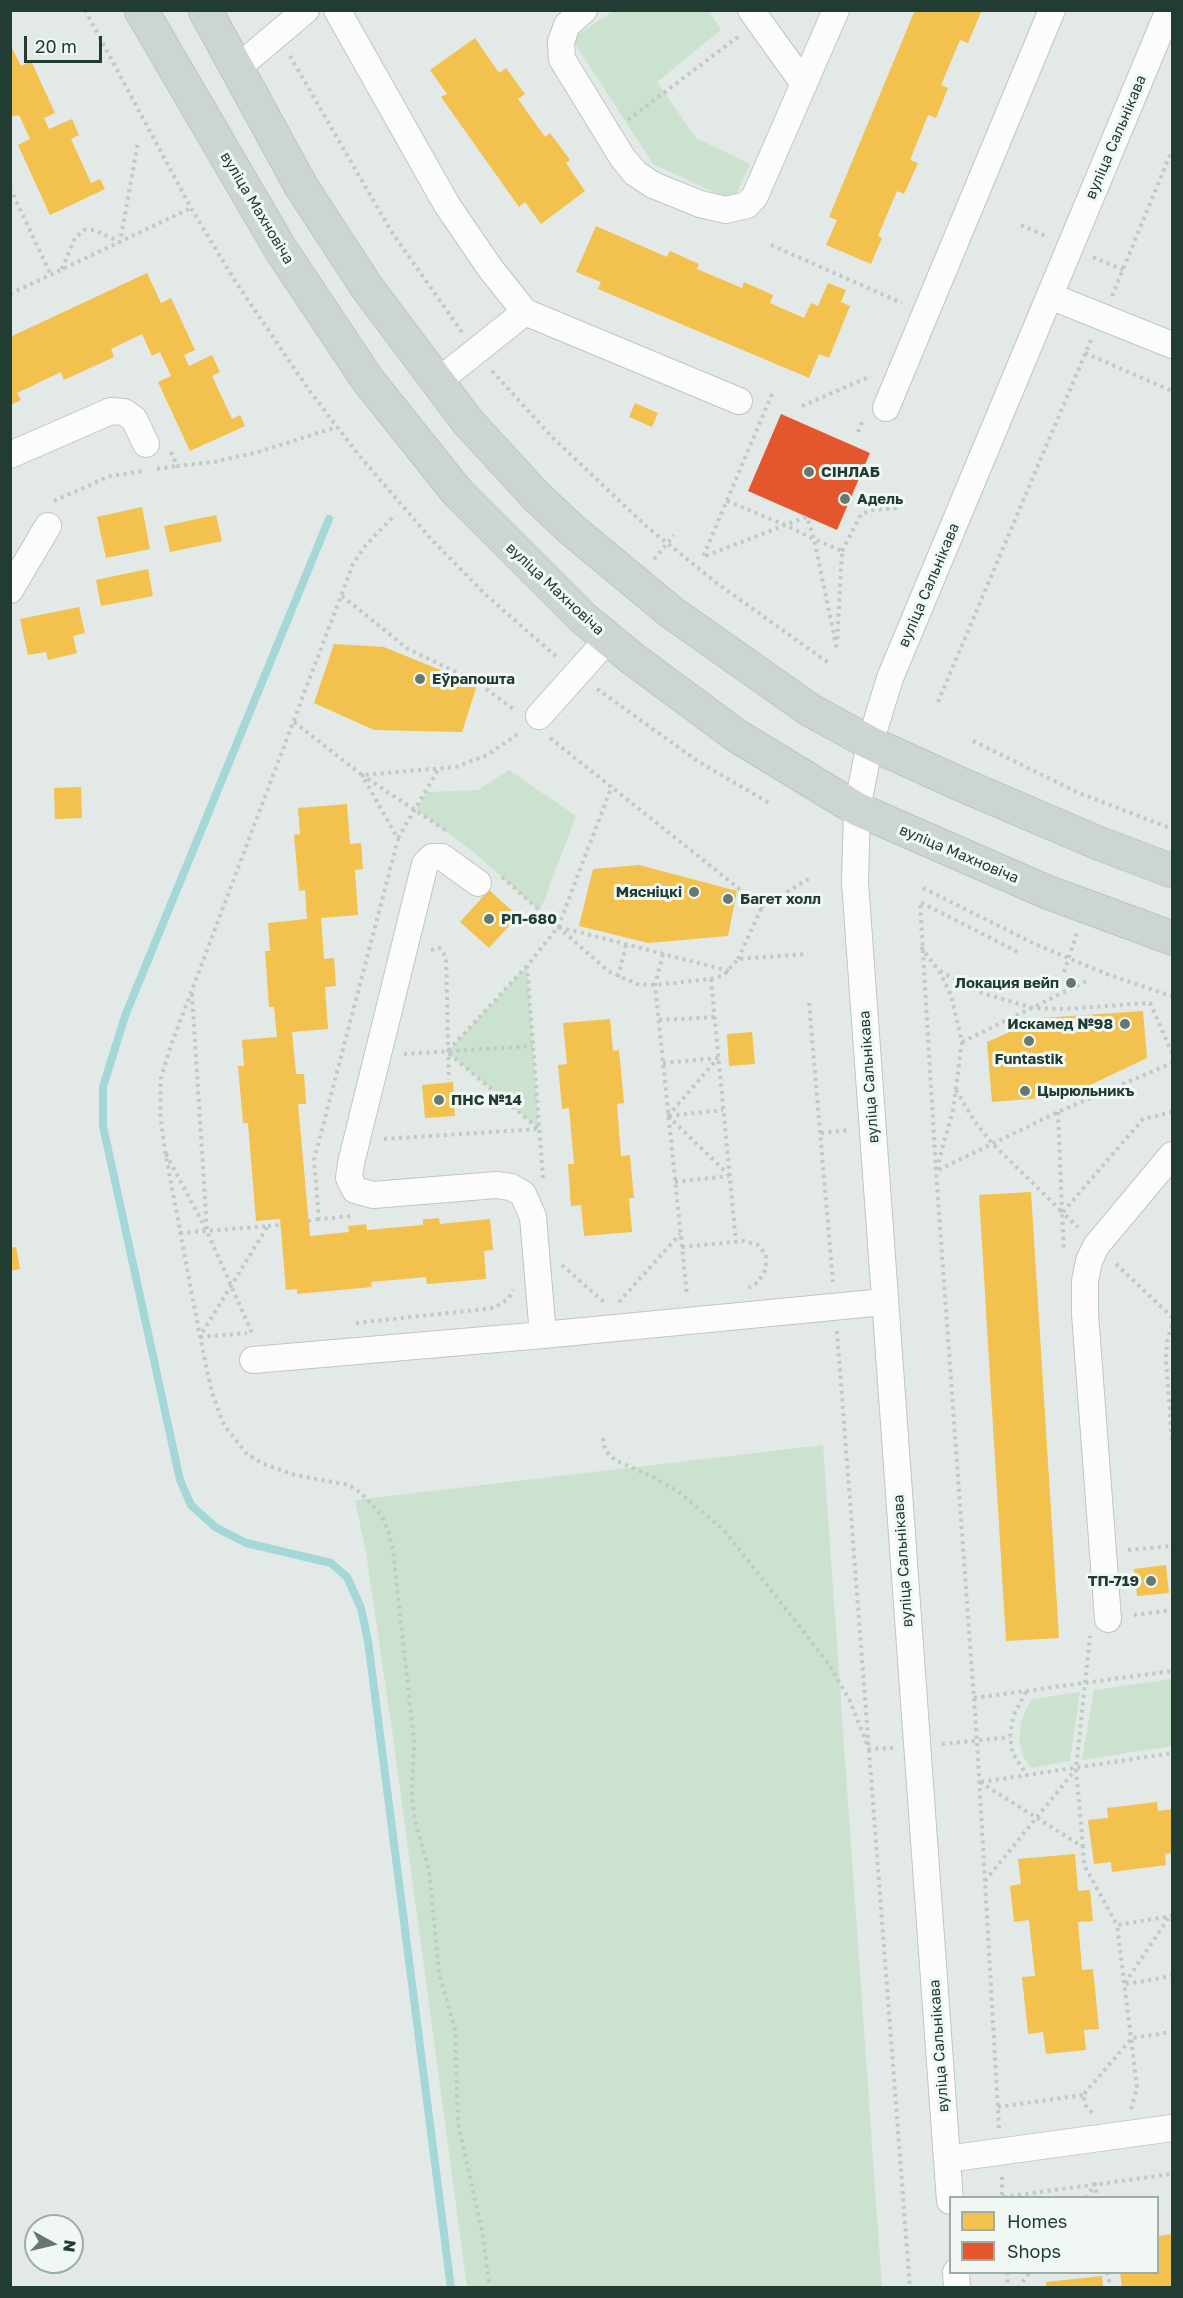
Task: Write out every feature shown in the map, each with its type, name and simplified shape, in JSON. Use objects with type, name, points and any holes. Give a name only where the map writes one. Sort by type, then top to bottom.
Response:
[{"type":"main road","name":"вуліца Махновіча","points":[[141,10],[269,231],[321,314],[367,379],[428,458],[482,518],[558,594],[608,639],[737,736],[857,809],[1086,907],[1173,938]]},
{"type":"main road","points":[[204,10],[332,235],[436,383],[536,496],[633,583],[777,689],[870,743],[1088,839],[1173,871]]},
{"type":"street","points":[[236,69],[306,10]]},
{"type":"street","points":[[337,10],[447,205],[490,268],[525,312],[739,401]]},
{"type":"street","points":[[584,10],[567,25],[563,33],[562,59],[629,166],[653,185],[709,207],[726,210],[740,208],[755,196],[836,10]]},
{"type":"street","points":[[886,408],[1052,10]]},
{"type":"street","name":"вуліца Сальнікава","points":[[951,2196],[855,882],[857,809],[870,743],[890,678],[1169,10]]},
{"type":"street","points":[[749,20],[804,84]]},
{"type":"street","points":[[1050,296],[1173,345]]},
{"type":"street","points":[[436,383],[525,312]]},
{"type":"street","points":[[10,455],[111,411],[124,412],[134,419],[157,445]]},
{"type":"street","points":[[10,590],[46,516]]},
{"type":"street","points":[[532,723],[608,639]]},
{"type":"street","points":[[489,879],[442,857],[432,857],[425,864],[353,1152],[349,1178],[355,1190],[367,1195],[496,1185],[511,1187],[523,1194],[531,1209],[543,1335]]},
{"type":"street","points":[[1108,1618],[1085,1314],[1087,1270],[1096,1246],[1173,1155]]},
{"type":"street","points":[[253,1360],[884,1302]]},
{"type":"street","points":[[947,2159],[1173,2128]]},
{"type":"path","points":[[609,135],[749,20]]},
{"type":"path","points":[[278,34],[391,231],[475,350],[552,436],[646,526],[728,591],[830,664]]},
{"type":"path","points":[[120,242],[138,142]]},
{"type":"path","points":[[938,702],[1173,150]]},
{"type":"path","points":[[10,188],[51,275]]},
{"type":"path","points":[[10,294],[191,208]]},
{"type":"path","points":[[62,269],[75,238],[84,230],[95,230],[120,242]]},
{"type":"path","points":[[771,245],[911,307]]},
{"type":"path","points":[[1085,353],[1173,391]]},
{"type":"path","points":[[802,406],[873,376]]},
{"type":"path","points":[[772,394],[703,557],[807,517],[814,539],[837,650],[842,551],[861,514],[872,510],[901,508]]},
{"type":"path","points":[[46,516],[110,476],[244,456],[337,428]]},
{"type":"path","points":[[157,445],[177,466]]},
{"type":"path","points":[[727,501],[842,551]]},
{"type":"path","points":[[392,518],[359,554],[342,596],[192,990],[161,1078],[160,1113],[200,1337],[217,1410],[229,1432],[246,1453],[276,1471],[349,1485],[372,1503],[388,1530],[393,1550],[414,1741],[412,1796],[415,1821],[429,1870],[439,1973],[454,2029],[458,2123],[482,2230],[490,2288]]},
{"type":"path","points":[[342,596],[408,649],[477,682],[612,786],[762,907]]},
{"type":"path","points":[[294,723],[362,775],[451,834]]},
{"type":"path","points":[[362,775],[438,770],[472,762],[532,723]]},
{"type":"path","points":[[973,741],[1088,797],[1173,829]]},
{"type":"path","points":[[319,1219],[315,1160],[398,839],[438,770]]},
{"type":"path","points":[[362,775],[398,839]]},
{"type":"path","points":[[447,1052],[527,966],[558,927],[612,786]]},
{"type":"path","points":[[489,879],[558,927],[598,964],[618,977],[637,984],[655,985],[711,979],[729,971],[738,959],[762,907],[810,878]]},
{"type":"path","points":[[923,888],[1008,932],[1068,958],[1173,996]]},
{"type":"path","points":[[1003,2196],[980,1782],[936,1171],[920,902],[1020,953]]},
{"type":"path","points":[[1064,972],[1086,907]]},
{"type":"path","points":[[558,927],[729,971]]},
{"type":"path","points":[[618,977],[626,945]]},
{"type":"path","points":[[921,947],[939,971],[955,1005],[963,1042],[948,1130],[936,1171]]},
{"type":"path","points":[[428,955],[435,948],[445,954],[449,1080]]},
{"type":"path","points":[[663,954],[655,985],[687,1296]]},
{"type":"path","points":[[738,959],[808,954]]},
{"type":"path","points":[[527,966],[543,1185]]},
{"type":"path","points":[[939,971],[982,993],[1033,1008],[1063,1009],[1150,1003],[1173,1053]]},
{"type":"path","points":[[711,979],[736,1242]]},
{"type":"path","points":[[963,1042],[1087,981]]},
{"type":"path","points":[[192,990],[207,1231]]},
{"type":"path","points":[[809,1003],[835,1306],[910,2288]]},
{"type":"path","points":[[659,1020],[715,1017]]},
{"type":"path","points":[[401,1065],[406,1043]]},
{"type":"path","points":[[404,1054],[532,1046]]},
{"type":"path","points":[[447,1052],[539,1129]]},
{"type":"path","points":[[663,1063],[718,1058]]},
{"type":"path","points":[[668,1116],[718,1058]]},
{"type":"path","points":[[936,1171],[1058,1112],[1173,1063]]},
{"type":"path","points":[[956,1090],[975,1122],[992,1143],[1062,1212]]},
{"type":"path","points":[[668,1116],[723,1110]]},
{"type":"path","points":[[1058,1112],[1064,1252]]},
{"type":"path","points":[[1062,1212],[1143,1119],[1173,1112]]},
{"type":"path","points":[[668,1116],[729,1176]]},
{"type":"path","points":[[381,1146],[386,1129]]},
{"type":"path","points":[[383,1139],[539,1129]]},
{"type":"path","points":[[165,1151],[207,1231],[252,1333]]},
{"type":"path","points":[[675,1182],[729,1176]]},
{"type":"path","points":[[308,1221],[353,1216]]},
{"type":"path","points":[[180,1233],[280,1225]]},
{"type":"path","points":[[200,1337],[268,1226]]},
{"type":"path","points":[[618,1303],[681,1233]]},
{"type":"path","points":[[682,1247],[736,1242],[758,1245],[766,1255],[763,1276],[751,1287],[743,1290]]},
{"type":"path","points":[[557,1260],[606,1305]]},
{"type":"path","points":[[345,1324],[495,1308],[508,1299],[514,1285]]},
{"type":"path","points":[[675,1297],[698,1295]]},
{"type":"path","points":[[599,1305],[629,1302]]},
{"type":"path","points":[[1172,1440],[1166,1351],[1173,1325]]},
{"type":"path","points":[[200,1337],[264,1332]]},
{"type":"path","points":[[1168,1389],[1173,1384]]},
{"type":"path","points":[[1168,1389],[1172,1440]]},
{"type":"path","points":[[603,1438],[606,1450],[615,1460],[680,1493],[724,1530],[828,1663],[849,1699],[869,1749]]},
{"type":"path","points":[[1103,1552],[1173,1546]]},
{"type":"path","points":[[1108,1618],[1173,1610]]},
{"type":"path","points":[[974,1698],[1173,1671]]},
{"type":"path","points":[[1026,1691],[1013,1716],[1010,1737],[1013,1754],[1027,1775]]},
{"type":"path","points":[[980,1782],[1173,1753]]},
{"type":"path","points":[[985,1882],[1076,1769]]},
{"type":"path","points":[[1076,1769],[1084,1865],[1117,1925],[1137,2087],[1134,2103],[1126,2114]]},
{"type":"path","points":[[980,1782],[1083,1847]]},
{"type":"path","points":[[1117,1925],[1171,1918]]},
{"type":"path","points":[[1125,1984],[1171,1918]]},
{"type":"path","points":[[1125,1984],[1173,1977]]},
{"type":"path","points":[[998,2107],[1083,2095],[1132,2038],[1173,2032]]},
{"type":"path","points":[[1083,2095],[1088,2110],[1097,2117]]},
{"type":"path","points":[[1010,2196],[1173,2174]]},
{"type":"path","points":[[1087,2196],[1095,2184]]},
{"type":"path","points":[[1095,2184],[1097,2196]]},
{"type":"path","points":[[1018,2288],[1028,2274]]},
{"type":"green space","points":[[613,11],[709,11],[721,30],[657,82],[696,138],[750,164],[733,201],[653,164],[572,39]]},
{"type":"green space","points":[[509,770],[576,816],[540,911],[470,849],[416,810],[426,792],[478,790]]},
{"type":"green space","points":[[527,966],[539,1129],[447,1052]]},
{"type":"green space","points":[[823,1445],[882,2287],[467,2287],[393,1737],[366,1553],[355,1500]]},
{"type":"green space","points":[[1172,1679],[1172,1746],[1082,1760],[1094,1690]]},
{"type":"green space","points":[[1080,1692],[1070,1761],[1031,1768],[1023,1756],[1019,1740],[1021,1722],[1028,1705],[1032,1699]]},
{"type":"building: Homes","points":[[915,10],[981,12],[968,43],[960,40],[941,85],[948,88],[936,118],[928,115],[910,160],[918,163],[904,194],[897,191],[878,236],[882,238],[871,264],[826,245],[837,220],[829,217]]},
{"type":"building: Homes","points":[[475,38],[499,73],[506,68],[525,94],[518,99],[545,137],[550,133],[570,160],[566,163],[585,191],[541,224],[525,202],[519,207],[441,97],[447,94],[430,70]]},
{"type":"building: Homes","points":[[10,44],[21,66],[31,61],[55,113],[44,118],[49,129],[72,119],[79,135],[71,139],[91,183],[100,179],[105,189],[50,215],[18,145],[30,139],[19,115],[10,117]]},
{"type":"building: Homes","points":[[596,226],[667,257],[670,251],[699,264],[697,269],[742,288],[744,282],[773,295],[770,303],[804,318],[811,303],[818,306],[828,283],[846,290],[841,302],[850,306],[829,358],[819,354],[809,378],[598,289],[601,282],[576,272]]},
{"type":"building: Homes","points":[[147,273],[161,303],[171,298],[195,350],[184,355],[189,366],[212,355],[220,372],[212,376],[232,419],[240,415],[245,426],[190,451],[158,382],[171,376],[160,352],[152,356],[142,334],[111,349],[114,357],[64,380],[61,372],[17,393],[21,400],[10,405],[10,337]]},
{"type":"building: Homes","points":[[635,403],[658,413],[652,427],[629,417]]},
{"type":"building: Homes","points":[[142,507],[150,549],[106,558],[97,517]]},
{"type":"building: Homes","points":[[216,515],[222,541],[170,552],[164,526]]},
{"type":"building: Homes","points":[[148,569],[153,596],[101,606],[96,580]]},
{"type":"building: Homes","points":[[79,607],[85,633],[73,636],[77,653],[48,660],[46,652],[28,655],[20,619]]},
{"type":"building: Homes","points":[[334,644],[384,647],[477,685],[462,732],[374,730],[314,703]]},
{"type":"building: Homes","points":[[81,787],[82,818],[55,819],[54,788]]},
{"type":"building: Homes","points":[[347,804],[350,844],[361,843],[363,869],[355,870],[358,915],[321,918],[324,959],[334,958],[336,986],[325,987],[328,1029],[292,1032],[296,1074],[304,1074],[306,1104],[298,1104],[310,1236],[349,1232],[348,1226],[366,1224],[367,1230],[423,1225],[423,1219],[439,1218],[440,1224],[490,1219],[493,1250],[484,1251],[486,1279],[427,1284],[426,1277],[371,1282],[372,1287],[297,1294],[297,1289],[286,1290],[280,1219],[256,1221],[248,1123],[243,1123],[238,1066],[244,1066],[242,1040],[277,1037],[274,1007],[269,1007],[265,951],[270,951],[268,923],[307,919],[305,890],[299,891],[294,835],[300,834],[298,808]]},
{"type":"building: Homes","points":[[639,865],[737,891],[728,936],[648,943],[579,926],[593,869]]},
{"type":"building: Homes","name":"РП-680","points":[[489,890],[518,916],[489,948],[460,922]]},
{"type":"building: Homes","points":[[1143,1011],[1147,1058],[1067,1096],[992,1102],[987,1042],[1042,1018]]},
{"type":"building: Homes","points":[[610,1019],[613,1051],[619,1050],[624,1103],[617,1104],[621,1156],[630,1155],[634,1198],[629,1198],[632,1232],[584,1236],[581,1205],[571,1206],[568,1164],[574,1164],[569,1108],[562,1109],[558,1065],[567,1064],[563,1023]]},
{"type":"building: Homes","points":[[752,1032],[755,1064],[729,1066],[727,1034]]},
{"type":"building: Homes","name":"ПНС №14","points":[[453,1082],[455,1116],[425,1118],[422,1085]]},
{"type":"building: Homes","points":[[1031,1192],[1059,1638],[1006,1641],[979,1195]]},
{"type":"building: Homes","points":[[16,1247],[20,1269],[10,1271],[10,1248]]},
{"type":"building: Homes","name":"ТП-719","points":[[1166,1565],[1169,1593],[1137,1596],[1134,1569]]},
{"type":"building: Homes","points":[[1157,1802],[1158,1811],[1172,1809],[1172,1853],[1165,1854],[1166,1865],[1112,1872],[1111,1862],[1094,1864],[1088,1820],[1108,1818],[1107,1808]]},
{"type":"building: Homes","points":[[1075,1854],[1078,1891],[1090,1890],[1093,1921],[1078,1922],[1082,1970],[1093,1969],[1099,2029],[1084,2030],[1086,2050],[1046,2054],[1043,2032],[1028,2034],[1022,1977],[1035,1976],[1029,1920],[1014,1922],[1010,1886],[1021,1884],[1018,1859]]},
{"type":"building: Homes","points":[[1172,2234],[1172,2288],[1122,2288],[1120,2274],[1159,2274],[1159,2236]]},
{"type":"building: Homes","points":[[1102,2276],[1103,2288],[1046,2288],[1046,2282]]},
{"type":"building: Shops","name":"СІНЛАБ","points":[[781,414],[870,453],[837,530],[748,491]]},
{"type":"waterway","points":[[329,519],[125,1016],[103,1087],[103,1126],[180,1480],[191,1505],[215,1527],[246,1543],[331,1563],[347,1577],[361,1608],[368,1641],[451,2288]]},
{"type":"place","name":"СІНЛАБ","points":[[809,472]]},
{"type":"place","name":"Адель","points":[[845,499]]},
{"type":"place","name":"Еўрапошта","points":[[420,679]]},
{"type":"place","name":"Мясніцкі","points":[[694,892]]},
{"type":"place","name":"Багет холл","points":[[728,899]]},
{"type":"place","name":"РП-680","points":[[489,919]]},
{"type":"place","name":"Локация вейп","points":[[1071,983]]},
{"type":"place","name":"Искамед №98","points":[[1125,1024]]},
{"type":"place","name":"Funtastik","points":[[1029,1041]]},
{"type":"place","name":"Цырюльникъ","points":[[1025,1091]]},
{"type":"place","name":"ПНС №14","points":[[439,1100]]},
{"type":"place","name":"ТП-719","points":[[1151,1581]]}]
